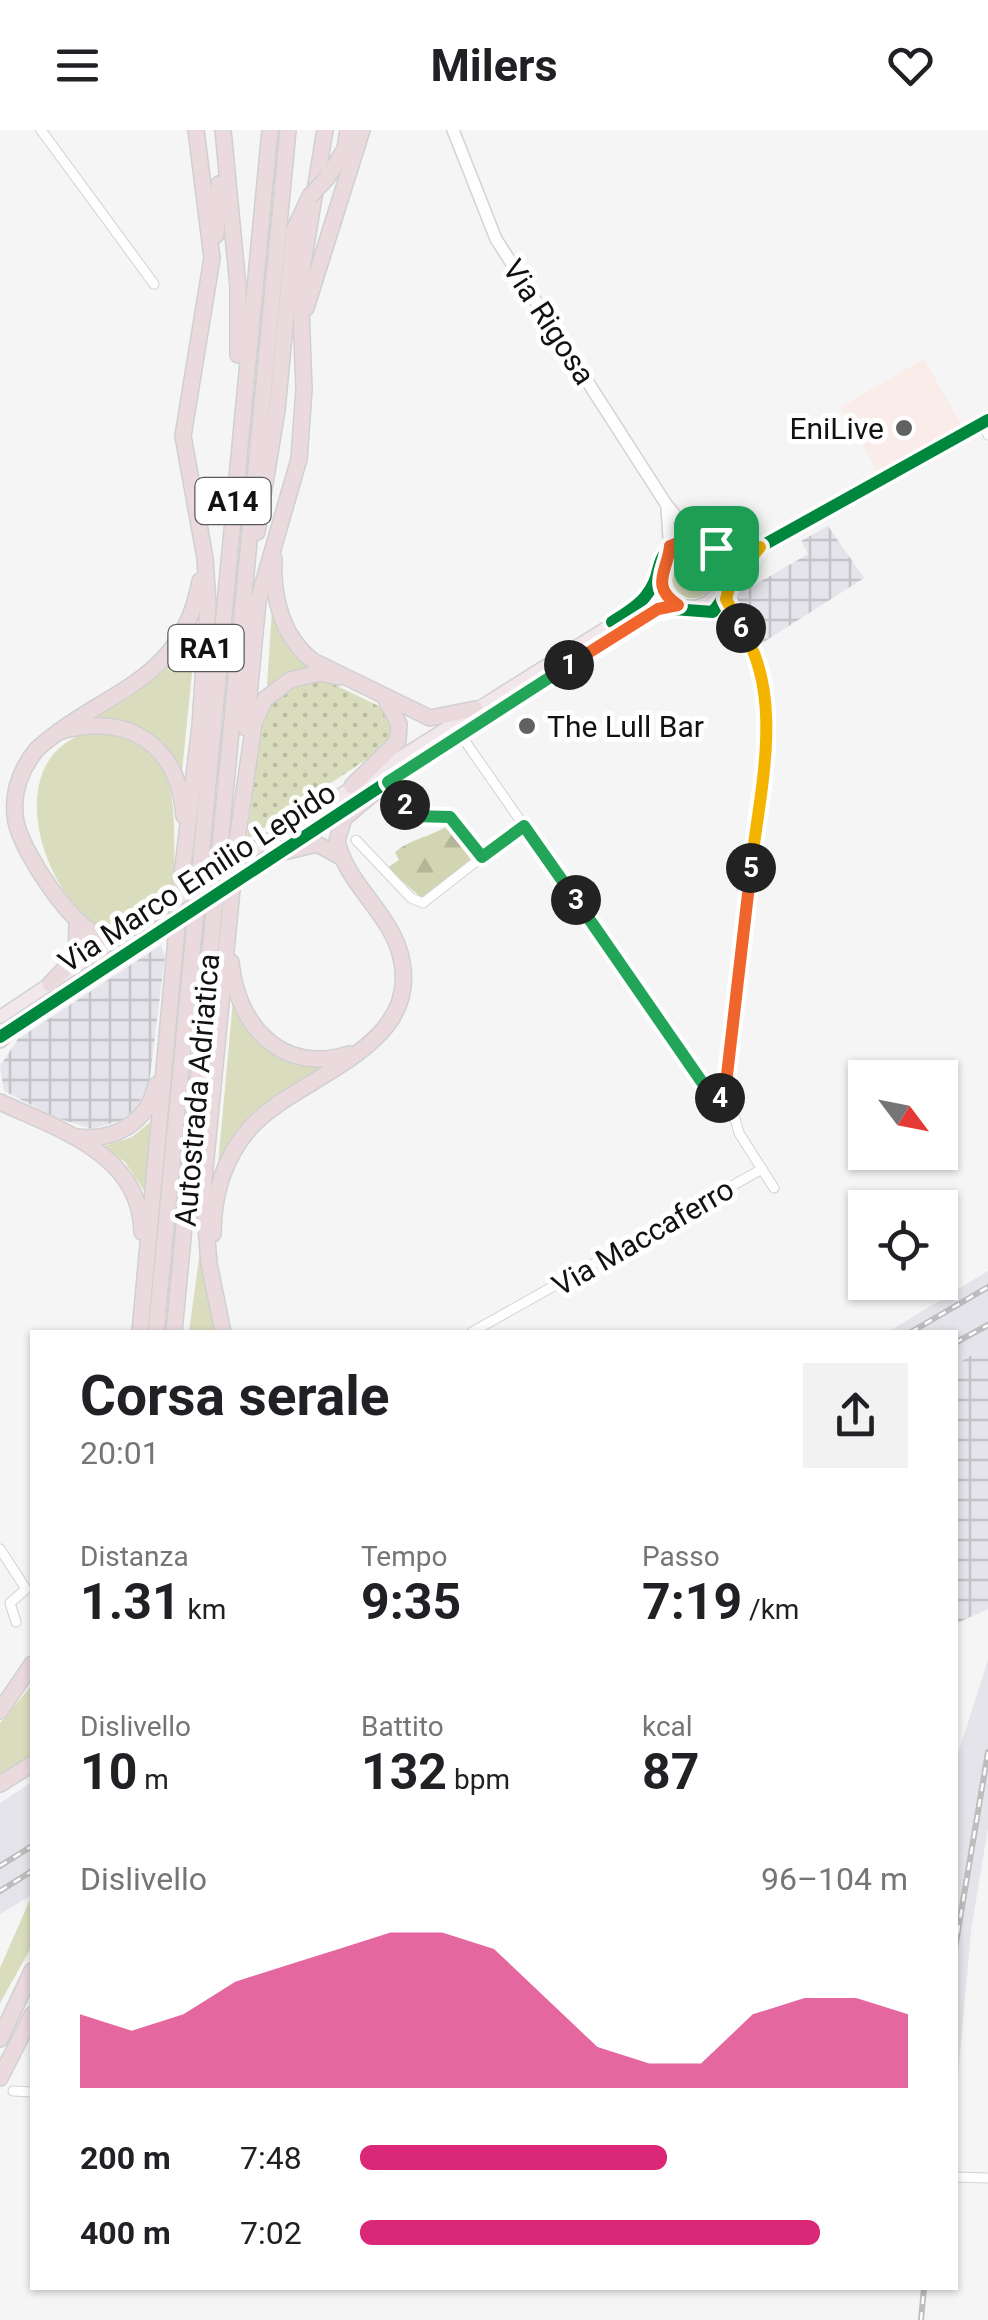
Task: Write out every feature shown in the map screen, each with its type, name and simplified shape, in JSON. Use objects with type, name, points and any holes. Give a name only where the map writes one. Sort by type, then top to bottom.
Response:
[{"type":"highway","points":[[196,130],[212,258]]},
{"type":"highway","points":[[212,258],[220,198],[214,130]]},
{"type":"highway","points":[[222,130],[238,287],[237,456]]},
{"type":"highway","name":"Autostrada Adriatica","points":[[156,1330],[270,130]]},
{"type":"highway","name":"Autostrada Adriatica","points":[[174,1330],[288,130]]},
{"type":"highway","points":[[301,336],[300,282],[324,130]]},
{"type":"highway","points":[[240,619],[277,410],[294,230],[310,196],[341,159],[348,130]]},
{"type":"highway","points":[[301,336],[307,301],[362,130]]},
{"type":"highway","name":"RA1","points":[[140,1327],[205,659],[205,558],[184,456],[186,414],[212,258]]},
{"type":"highway","name":"RA1","points":[[223,1330],[208,1264],[203,1188],[230,903],[242,848],[254,636],[276,533],[294,481],[303,426],[301,336]]},
{"type":"highway","points":[[276,533],[274,588],[284,624],[306,656],[338,677],[436,719],[475,709]]},
{"type":"highway","points":[[138,925],[104,936],[77,924],[27,849],[16,820],[16,793],[23,769],[36,749],[152,670],[181,642],[197,602],[205,558]]},
{"type":"highway","points":[[242,848],[260,706],[272,692],[299,676],[319,673],[338,677]]},
{"type":"highway","points":[[352,786],[398,741],[399,724],[384,699]]},
{"type":"highway","points":[[58,732],[90,724],[114,725],[142,738],[167,761],[184,811],[182,883]]},
{"type":"highway","points":[[223,1330],[212,1232],[226,1165],[257,1121],[362,1049],[395,1012],[402,989],[402,961],[387,925],[343,858],[337,841],[340,824],[388,782]]},
{"type":"highway","points":[[279,853],[317,844],[343,858]]},
{"type":"highway","points":[[230,903],[235,990],[252,1028],[279,1050],[296,1057],[329,1059],[362,1049]]},
{"type":"highway","points":[[50,984],[76,957],[77,924]]},
{"type":"highway","points":[[74,1137],[115,1134],[134,1123],[150,1104],[177,947]]},
{"type":"highway","points":[[0,1100],[74,1137],[115,1164],[135,1196],[142,1226],[140,1327]]},
{"type":"highway","points":[[0,1712],[30,1667]]},
{"type":"highway","points":[[0,1784],[30,1765]]},
{"type":"highway","points":[[0,2039],[30,1975]]},
{"type":"highway","points":[[0,2078],[30,2019]]},
{"type":"main road","name":"Via Rigosa","points":[[454,130],[496,240],[666,504],[707,549]]},
{"type":"main road","points":[[760,547],[707,549],[685,545],[670,553],[660,579],[666,594],[678,605],[698,607],[712,600],[722,581],[760,547],[986,427]]},
{"type":"main road","name":"Via Rigosa","points":[[666,504],[670,553]]},
{"type":"main road","points":[[707,549],[722,581]]},
{"type":"main road","name":"Via Marco Emilio Lepido","points":[[3,1031],[50,984],[174,901],[242,848],[352,786],[649,600],[660,579]]},
{"type":"main road","name":"Via Marco Emilio Lepido","points":[[3,1031],[658,609],[678,605]]},
{"type":"street","points":[[41,130],[154,284]]},
{"type":"street","points":[[722,581],[754,654],[766,726],[729,1059],[729,1102],[738,1132],[774,1188]]},
{"type":"street","points":[[698,607],[740,626]]},
{"type":"street","points":[[460,734],[704,1085],[729,1102]]},
{"type":"street","points":[[388,782],[413,816],[450,817],[482,857]]},
{"type":"street","points":[[356,840],[411,898],[423,903],[524,826]]},
{"type":"street","name":"Via Maccaferro","points":[[476,1330],[762,1169]]},
{"type":"street","points":[[0,1549],[26,1590],[10,1603],[16,1622]]},
{"type":"street","points":[[13,2091],[30,2092]]},
{"type":"street","points":[[958,2177],[988,2178]]},
{"type":"shaded area","points":[[924,359],[961,424],[878,472],[841,407]]},
{"type":"shaded area","points":[[828,526],[864,578],[761,644],[734,594],[735,582],[744,573],[753,586],[808,554],[801,541]]},
{"type":"shaded area","points":[[161,945],[165,956],[149,1084],[135,1109],[122,1120],[92,1129],[57,1118],[4,1091],[0,1066],[18,1039]]},
{"type":"shaded area","points":[[988,1271],[988,1345],[958,1363],[958,1330],[891,1330],[940,1300],[958,1300],[958,1289]]},
{"type":"shaded area","points":[[988,1345],[988,1609],[958,1623],[958,1363]]},
{"type":"shaded area","points":[[988,1660],[988,1828],[971,1931],[958,2077],[958,1754]]},
{"type":"shaded area","points":[[30,1783],[30,1896],[0,1914],[0,1803]]},
{"type":"green space","points":[[693,556],[708,562],[714,577],[708,592],[693,598],[678,592],[672,577],[678,562]]},
{"type":"green space","points":[[272,609],[317,668],[286,675],[267,686]]},
{"type":"green space","points":[[197,634],[182,772],[155,738],[120,723],[92,718],[162,673]]},
{"type":"green space","points":[[309,681],[329,682],[387,710],[393,727],[388,745],[247,839],[261,722],[280,696]]},
{"type":"green space","points":[[93,731],[125,739],[148,751],[162,768],[173,810],[176,889],[132,922],[103,932],[80,912],[60,885],[46,855],[38,823],[38,793],[46,766],[64,744]]},
{"type":"green space","points":[[449,825],[475,857],[423,899],[387,868],[399,860],[395,852],[401,847]]},
{"type":"green space","points":[[233,1001],[249,1029],[271,1050],[297,1063],[330,1066],[275,1102],[217,1175]]},
{"type":"green space","points":[[152,1124],[145,1192],[125,1162],[102,1147],[132,1137]]},
{"type":"green space","points":[[201,1243],[217,1330],[189,1330]]},
{"type":"green space","points":[[30,1687],[30,1760],[0,1779],[0,1723]]},
{"type":"green space","points":[[30,1900],[30,1950],[0,2003],[0,1968]]},
{"type":"railway","points":[[914,1330],[988,1287]]},
{"type":"railway","points":[[958,1341],[988,1325]]},
{"type":"railway","points":[[958,1931],[988,1752]]},
{"type":"railway","points":[[0,1866],[30,1847]]},
{"type":"railway","points":[[0,1891],[30,1872]]},
{"type":"railway","points":[[921,2320],[924,2290]]},
{"type":"cycle path","points":[[0,1037],[460,734],[655,613],[673,609],[713,612],[760,547],[988,420]]},
{"type":"cycle path","points":[[612,622],[645,597],[663,556],[678,543],[693,537],[716,548],[760,547]]},
{"type":"place","name":"EniLive","points":[[904,428]]},
{"type":"place","name":"The Lull Bar","points":[[527,726]]},
{"type":"route","points":[[693,537],[716,548],[760,547],[730,584],[726,599],[754,654],[766,726],[727,1075],[729,1102],[704,1085],[524,826],[482,857],[450,817],[413,816],[388,782],[632,624],[658,609],[678,605],[666,594],[660,579],[670,546],[693,537]]}]
